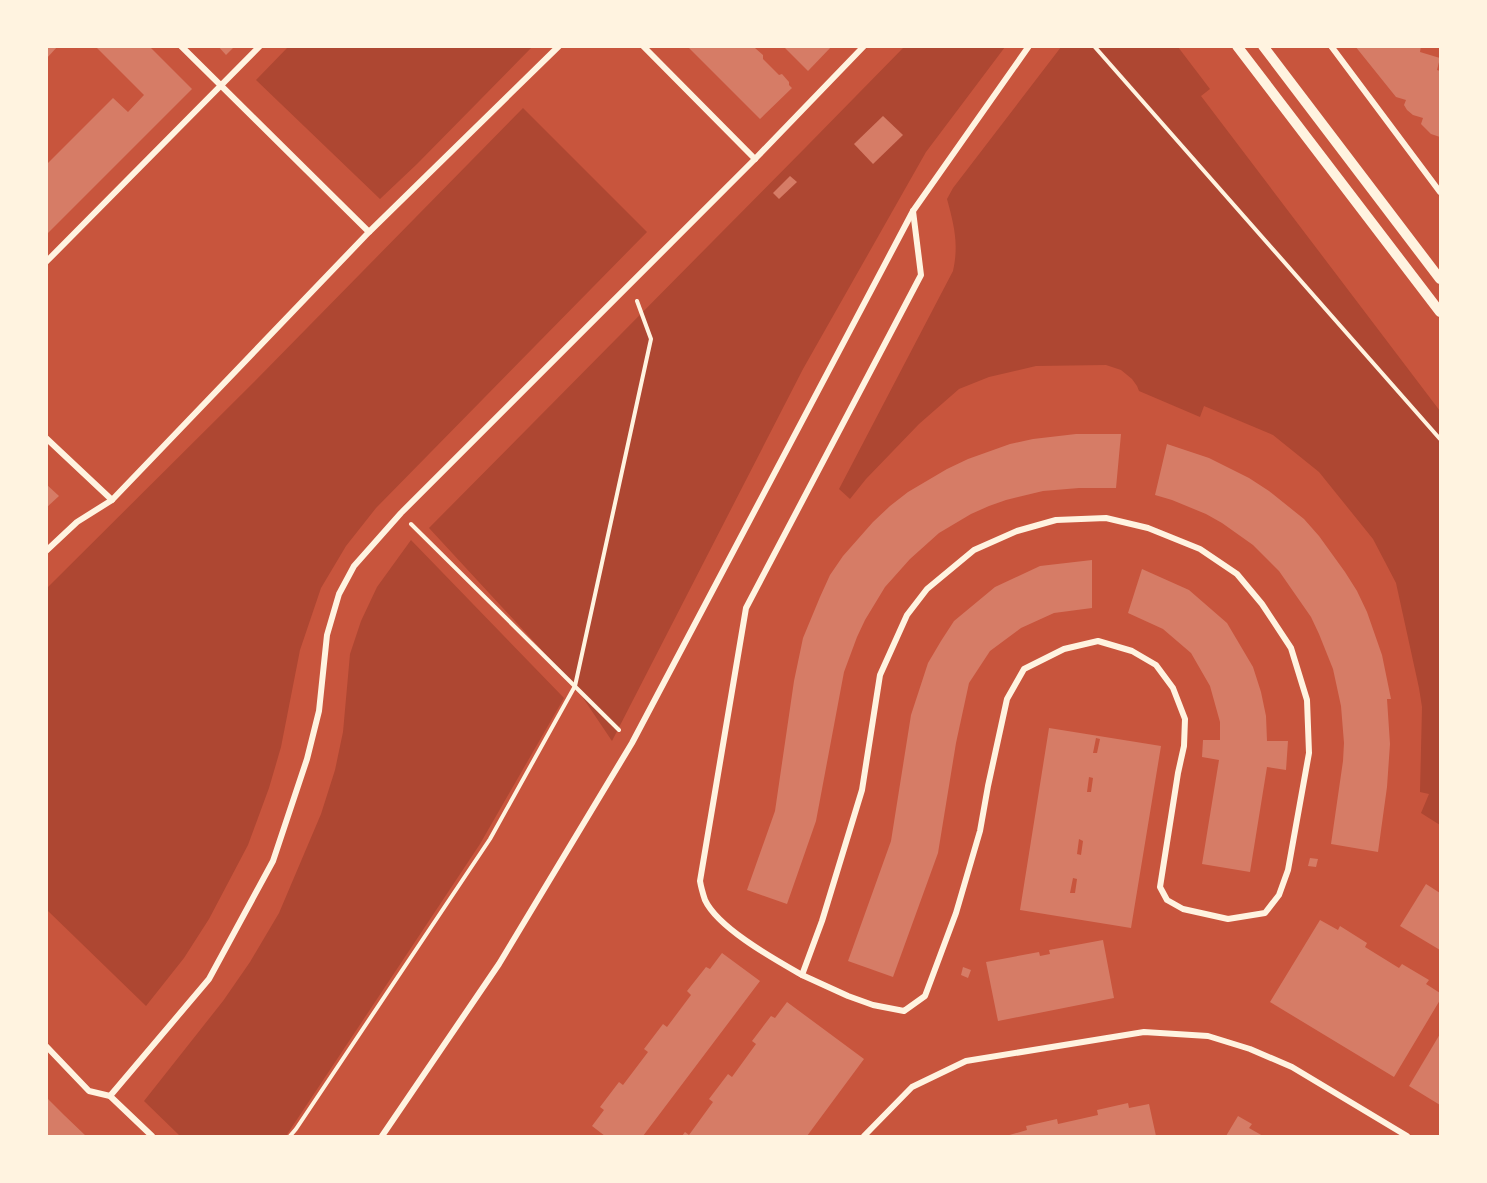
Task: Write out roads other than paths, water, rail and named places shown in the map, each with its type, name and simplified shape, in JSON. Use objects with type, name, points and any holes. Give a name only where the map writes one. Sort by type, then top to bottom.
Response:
[{"type":"street","points":[[181,46],[369,232]]},
{"type":"street","points":[[46,262],[260,46]]},
{"type":"street","points":[[46,551],[76,522],[112,500],[369,232],[559,46]]},
{"type":"street","points":[[643,46],[755,159]]},
{"type":"street","points":[[110,1096],[209,979],[273,861],[307,759],[319,711],[327,635],[339,594],[354,566],[401,513],[755,159],[864,46]]},
{"type":"street","points":[[382,1137],[499,964],[632,743],[913,211],[1029,46]]},
{"type":"street","points":[[1237,46],[1440,312]]},
{"type":"street","points":[[1263,46],[1440,279]]},
{"type":"street","points":[[1331,46],[1440,192]]},
{"type":"street","points":[[802,975],[822,921],[862,790],[880,675],[908,615],[927,589],[974,550],[1017,531],[1056,520],[1106,518],[1149,528],[1200,549],[1237,574],[1262,604],[1291,648],[1307,700],[1309,753],[1288,870],[1279,895],[1264,913],[1228,919],[1183,909],[1167,900],[1160,887],[1184,746],[1185,719],[1173,688],[1156,665],[1132,651],[1098,641],[1064,649],[1024,669],[1007,699],[980,831],[956,913],[925,996],[904,1011],[873,1005],[848,996],[802,975],[762,952],[715,915],[705,900],[700,881],[746,608],[921,275],[913,211]]},
{"type":"street","points":[[46,438],[112,500]]},
{"type":"street","points":[[864,1137],[912,1087],[966,1061],[1144,1032],[1208,1036],[1250,1049],[1292,1067],[1407,1137]]},
{"type":"street","points":[[46,1046],[89,1091],[110,1096],[152,1137]]}]
